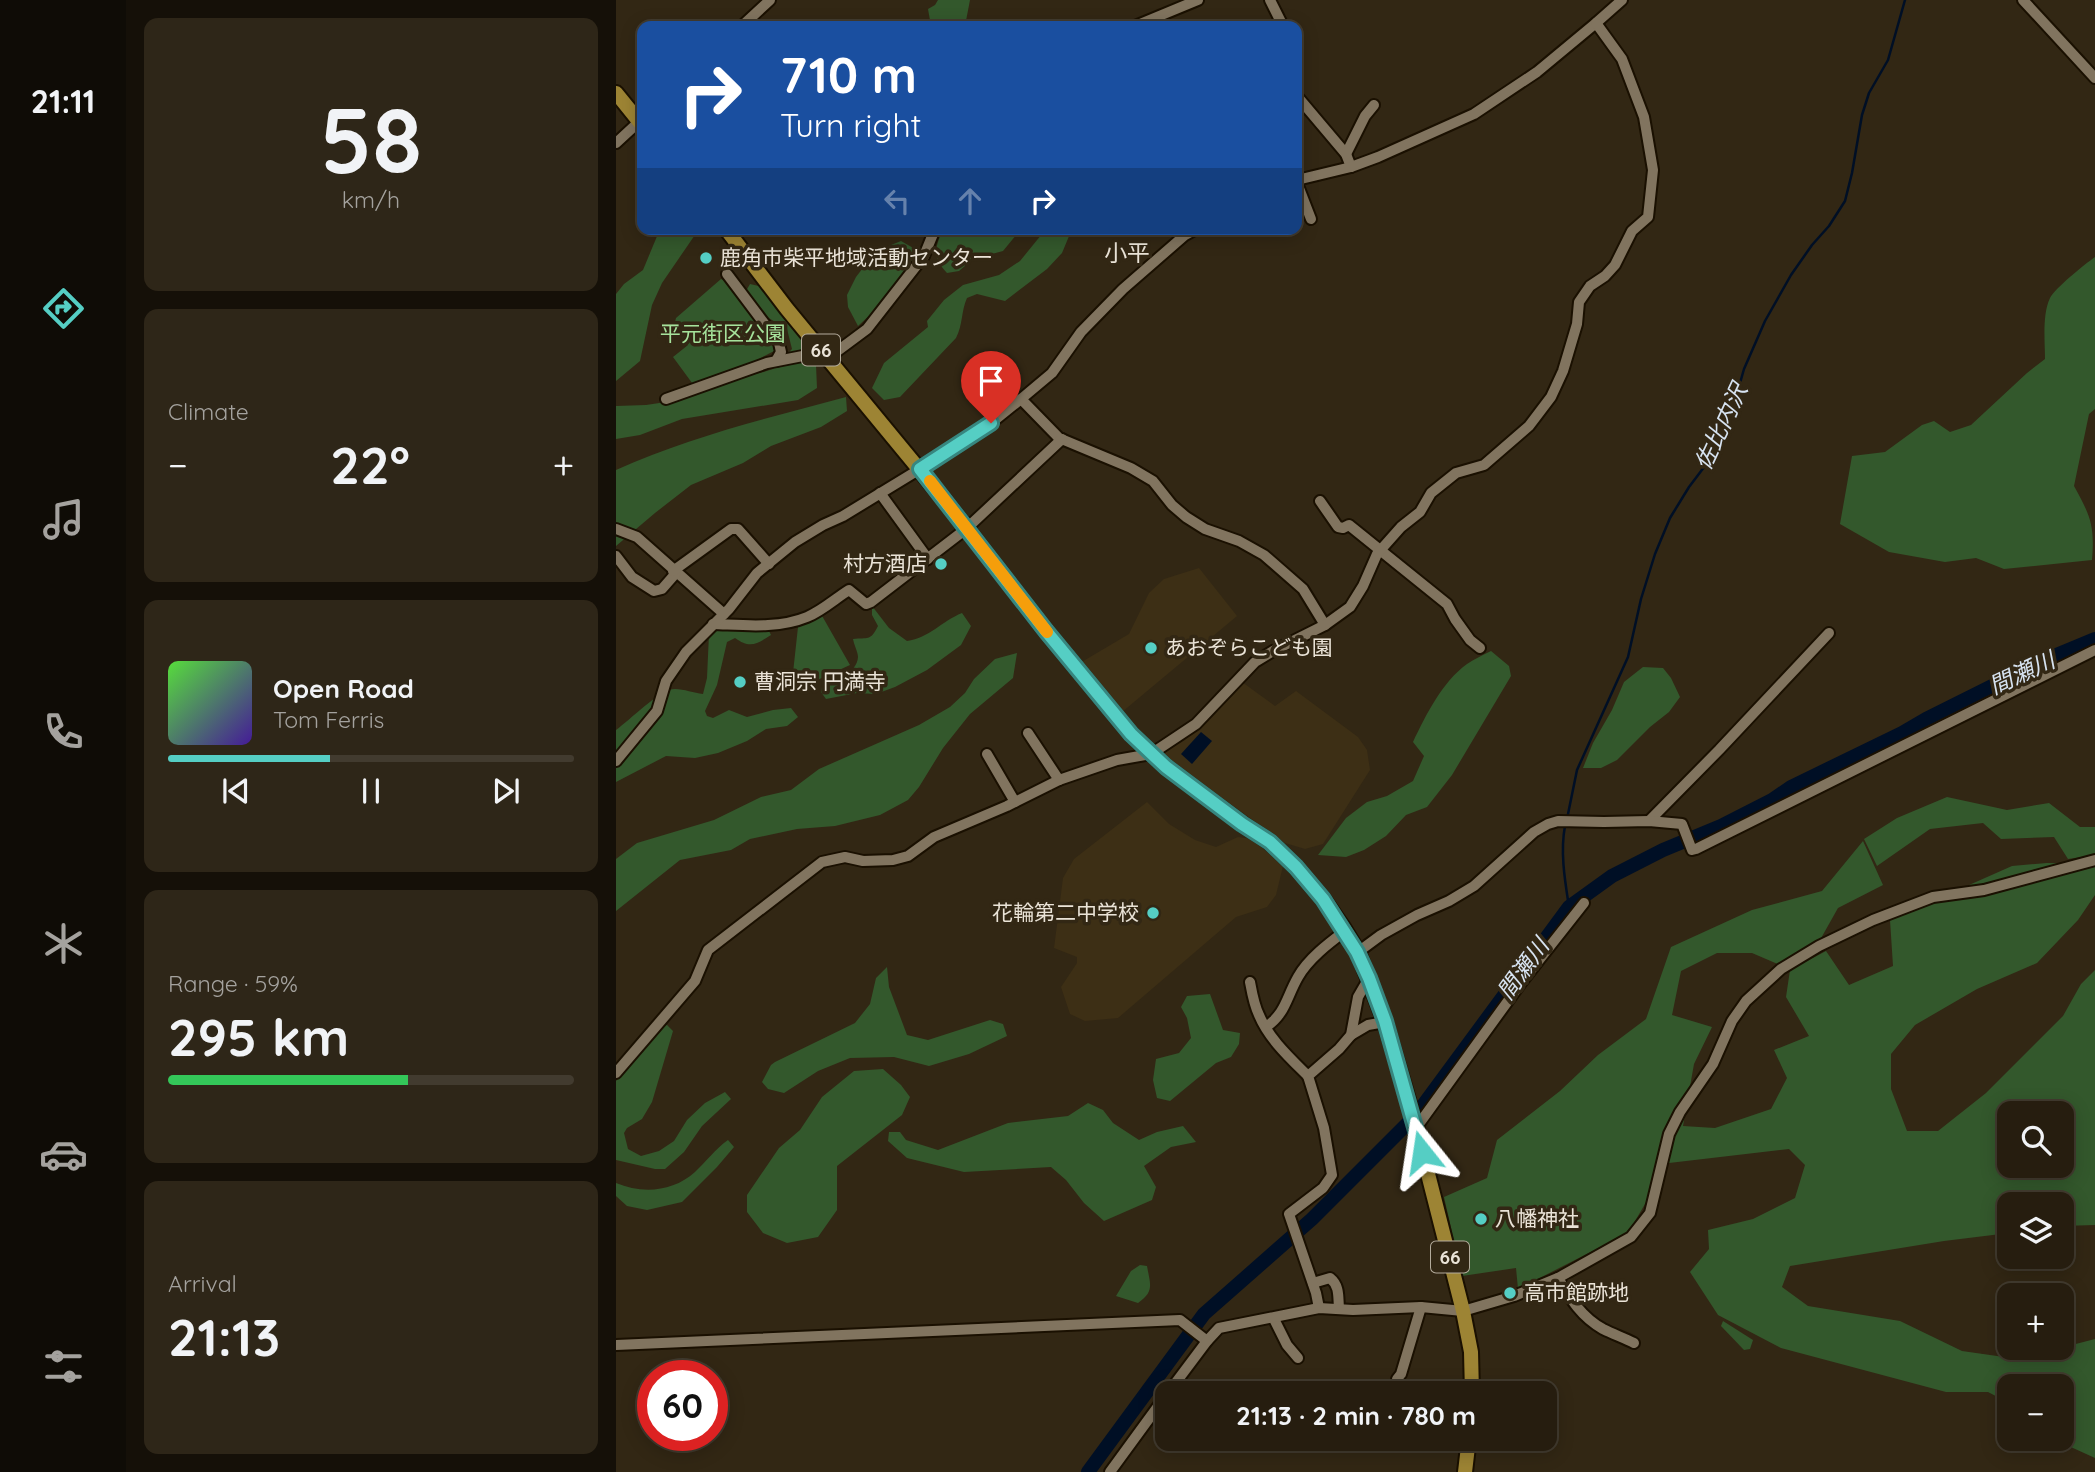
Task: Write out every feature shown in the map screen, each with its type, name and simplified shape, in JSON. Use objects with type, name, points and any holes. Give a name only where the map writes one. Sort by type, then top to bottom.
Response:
[{"type":"main road","points":[[616,93],[637,117]]},
{"type":"main road","name":"66","points":[[731,235],[1131,734],[1151,754],[1232,817],[1270,842],[1323,899],[1345,931],[1369,978],[1385,1021],[1415,1126],[1463,1311],[1471,1352],[1472,1381]]},
{"type":"main road","points":[[1465,1472],[1467,1451]]},
{"type":"street","points":[[747,21],[770,0]]},
{"type":"street","points":[[1147,21],[1198,0]]},
{"type":"street","points":[[1270,0],[1280,21]]},
{"type":"street","points":[[1302,181],[1378,157],[1475,114],[1537,72],[1622,0]]},
{"type":"street","points":[[2022,0],[2095,78]]},
{"type":"street","points":[[616,1073],[695,981],[708,950],[822,862],[845,857],[863,861],[893,860],[908,856],[934,838],[1059,780],[1117,760],[1151,754],[1196,724],[1255,662],[1325,625],[1350,607],[1377,554],[1401,527],[1420,512],[1431,494],[1456,473],[1484,465],[1530,426],[1551,397],[1563,371],[1577,324],[1579,302],[1590,286],[1610,271],[1632,231],[1648,217],[1653,170],[1644,117],[1622,59],[1596,23]]},
{"type":"street","points":[[1302,102],[1346,154],[1351,167]]},
{"type":"street","points":[[1346,154],[1365,116],[1374,105]]},
{"type":"street","points":[[616,143],[637,125]]},
{"type":"street","points":[[1302,195],[1311,219]]},
{"type":"street","points":[[666,399],[776,361],[825,355],[867,329],[924,256],[933,235]]},
{"type":"street","points":[[616,761],[657,711],[666,681],[685,652],[724,614],[757,573],[795,542],[920,469],[991,423],[1052,373],[1081,332],[1123,289],[1185,235]]},
{"type":"street","points":[[727,274],[779,343],[780,352],[776,361]]},
{"type":"street","points":[[1021,399],[1062,439],[1131,468],[1153,481],[1172,505],[1186,517],[1205,529],[1239,541],[1264,555],[1303,589],[1325,625]]},
{"type":"street","points":[[713,624],[789,623],[810,617],[849,590],[866,604],[966,529],[1062,439]]},
{"type":"street","points":[[880,493],[928,559]]},
{"type":"street","points":[[1320,502],[1338,527],[1349,526],[1447,604],[1470,640],[1480,648]]},
{"type":"street","points":[[616,556],[632,577],[654,591],[662,589],[675,572],[731,529],[738,529],[769,564]]},
{"type":"street","points":[[616,530],[637,537],[724,614]]},
{"type":"street","points":[[1649,821],[1829,633]]},
{"type":"street","points":[[1357,952],[1381,935],[1474,886],[1534,832],[1558,821],[1649,821],[1682,824],[1692,850],[1721,838],[2095,650]]},
{"type":"street","points":[[1028,733],[1059,780]]},
{"type":"street","points":[[987,754],[1015,802]]},
{"type":"street","points":[[1176,1381],[1204,1339],[1219,1328],[1319,1308],[1421,1307],[1463,1311],[1514,1296],[1558,1278],[1631,1237],[1650,1213],[1669,1134],[1680,1112],[1713,1064],[1732,1021],[1746,1001],[1780,969],[1819,946],[1873,920],[1933,897],[1984,890],[2095,860]]},
{"type":"street","points":[[1415,1126],[1584,903]]},
{"type":"street","points":[[1266,1027],[1278,1019],[1298,977],[1314,958],[1345,931]]},
{"type":"street","points":[[1351,1034],[1358,997],[1369,978]]},
{"type":"street","points":[[1250,982],[1258,1014],[1266,1027],[1285,1054],[1308,1076],[1324,1128],[1332,1175],[1323,1188],[1289,1214],[1319,1308]]},
{"type":"street","points":[[1308,1076],[1339,1049],[1351,1034],[1368,1025],[1385,1021]]},
{"type":"street","points":[[1313,1283],[1330,1278],[1334,1281],[1338,1287],[1339,1309]]},
{"type":"street","points":[[1558,1278],[1573,1304],[1587,1318],[1602,1329],[1634,1343]]},
{"type":"street","points":[[1397,1379],[1401,1374],[1421,1307]]},
{"type":"street","points":[[1274,1319],[1287,1345],[1298,1358]]},
{"type":"street","points":[[616,1345],[1180,1320],[1204,1339]]},
{"type":"street","points":[[1110,1472],[1155,1411]]},
{"type":"shaded area","name":"あおぞらこども園","points":[[1199,568],[1237,616],[1122,712],[1080,663],[1129,634],[1149,593],[1164,579]]},
{"type":"shaded area","points":[[1242,682],[1275,706],[1296,691],[1358,737],[1367,750],[1370,770],[1323,844],[1305,849],[1285,843],[1161,754],[1185,740]]},
{"type":"shaded area","name":"花輪第二中学校","points":[[1147,802],[1169,824],[1195,840],[1216,847],[1238,837],[1252,839],[1283,866],[1276,895],[1267,907],[1236,917],[1118,1018],[1085,1021],[1070,1014],[1061,987],[1077,963],[1077,957],[1054,948],[1063,878],[1074,859]]},
{"type":"green space","points":[[938,0],[970,0],[966,21],[930,21],[928,9]]},
{"type":"green space","points":[[658,235],[695,235],[662,283],[652,305],[640,361],[616,381],[616,294],[624,284],[643,270]]},
{"type":"green space","points":[[940,235],[1016,235],[1003,251],[973,259],[959,271],[947,273],[936,257]]},
{"type":"green space","points":[[1041,235],[1070,235],[1062,253],[1047,269],[1005,301],[977,294],[967,298],[956,338],[900,397],[884,400],[872,388],[884,363],[928,327],[927,321],[944,300],[963,285],[999,275],[1020,261]]},
{"type":"green space","points":[[901,241],[915,249],[916,260],[884,302],[858,326],[848,307],[847,295],[856,277],[876,251]]},
{"type":"green space","points":[[2095,257],[2095,409],[2089,414],[2074,486],[2090,521],[2093,538],[2092,560],[2004,569],[1976,558],[1945,562],[1889,552],[1840,524],[1852,456],[1885,452],[1922,425],[1934,421],[1950,432],[1971,425],[2045,359],[2045,320],[2050,298],[2063,283]]},
{"type":"green space","name":"平元街区公園","points":[[721,279],[726,281],[773,340],[774,351],[695,387],[673,357],[688,345],[674,326],[676,318]]},
{"type":"green space","points":[[750,284],[763,287],[810,349],[816,365],[817,388],[798,400],[682,419],[640,435],[616,439],[616,406],[666,402],[727,377],[773,369],[792,349],[787,329],[762,314],[746,291]]},
{"type":"green space","points":[[846,397],[847,411],[821,427],[771,446],[743,463],[691,485],[616,546],[616,470],[700,438]]},
{"type":"green space","points":[[872,606],[889,628],[907,641],[929,633],[962,613],[971,626],[961,645],[927,670],[895,687],[876,694],[857,693],[826,699],[821,692],[822,687],[845,676],[857,663],[858,655],[853,639],[871,637],[878,626],[872,615]]},
{"type":"green space","points":[[821,614],[850,665],[806,688],[798,689],[792,682],[798,627]]},
{"type":"green space","points":[[715,627],[769,631],[771,635],[753,644],[735,638],[727,642],[717,685],[705,711],[707,716],[713,718],[729,710],[747,717],[791,708],[798,717],[787,726],[766,729],[747,741],[718,753],[695,758],[666,756],[616,782],[616,730],[653,699],[669,690],[703,694],[707,678],[709,634]]},
{"type":"green space","points":[[1491,651],[1509,666],[1511,676],[1452,775],[1427,807],[1406,815],[1386,836],[1364,850],[1346,857],[1318,855],[1346,818],[1367,802],[1387,796],[1413,781],[1424,756],[1413,742],[1423,721],[1458,671]]},
{"type":"green space","points":[[1017,653],[1013,678],[970,714],[908,800],[880,815],[835,826],[797,829],[750,839],[731,850],[680,860],[616,911],[616,859],[637,843],[714,820],[761,797],[791,790],[819,769],[919,725],[950,707],[995,659]]},
{"type":"green space","points":[[1643,667],[1663,668],[1680,697],[1669,712],[1617,760],[1601,768],[1583,768],[1624,682]]},
{"type":"green space","points":[[1947,797],[2007,810],[2049,803],[2080,827],[2095,827],[2095,855],[2068,859],[2054,837],[2001,839],[1983,823],[1930,829],[1877,866],[1864,839],[1897,818]]},
{"type":"green space","points":[[1863,841],[1883,885],[1838,908],[1820,940],[1780,965],[1752,953],[1717,953],[1681,971],[1672,1015],[1712,1027],[1694,1064],[1683,1126],[1715,1128],[1771,1109],[1787,1078],[1774,1050],[1809,1036],[1786,997],[1790,970],[1826,951],[1849,985],[1893,966],[1890,920],[2012,866],[2047,863],[2095,864],[2095,895],[2078,920],[2037,963],[1977,989],[1915,1025],[1891,1054],[1891,1089],[1907,1131],[1938,1131],[1986,1093],[2063,1016],[2081,984],[2095,970],[2095,1225],[2074,1226],[2074,1192],[1997,1192],[1997,1234],[1790,1266],[1782,1287],[1808,1306],[1900,1321],[1962,1351],[1997,1356],[1997,1360],[2074,1360],[2074,1344],[2095,1339],[2095,1458],[2074,1448],[2074,1374],[1997,1374],[1997,1397],[1988,1392],[1946,1392],[1781,1348],[1718,1315],[1690,1272],[1709,1249],[1708,1230],[1753,1219],[1795,1198],[1805,1165],[1789,1149],[1669,1163],[1628,1233],[1518,1289],[1516,1268],[1462,1276],[1444,1197],[1487,1178],[1497,1140],[1560,1091],[1598,1055],[1646,1019],[1671,947],[1752,910],[1822,891]]},
{"type":"green space","points":[[887,967],[889,987],[907,1035],[928,1040],[990,1020],[1003,1024],[1007,1036],[969,1054],[929,1066],[894,1057],[850,1058],[818,1071],[784,1093],[768,1089],[762,1082],[771,1065],[855,1023],[870,1004],[876,978]]},
{"type":"green space","points":[[1210,994],[1223,1030],[1240,1033],[1239,1044],[1231,1057],[1216,1063],[1170,1101],[1157,1098],[1153,1080],[1156,1059],[1179,1053],[1191,1038],[1187,1018],[1181,1007],[1187,996]]},
{"type":"green space","points":[[667,1025],[673,1031],[652,1102],[642,1119],[627,1128],[624,1133],[628,1149],[641,1156],[659,1151],[674,1141],[687,1120],[705,1103],[725,1092],[731,1099],[702,1126],[684,1152],[665,1169],[655,1169],[616,1160],[616,1081],[662,1026]]},
{"type":"green space","points":[[883,1069],[910,1097],[902,1115],[837,1166],[837,1210],[818,1237],[787,1243],[763,1233],[747,1212],[747,1195],[779,1148],[800,1130],[822,1097],[854,1071]]},
{"type":"green space","points":[[1088,1103],[1103,1110],[1113,1123],[1139,1140],[1157,1132],[1183,1126],[1196,1142],[1171,1147],[1144,1166],[1156,1187],[1152,1200],[1104,1221],[1051,1167],[964,1172],[907,1158],[888,1141],[889,1132],[900,1132],[906,1140],[938,1150],[1008,1123],[1068,1116]]},
{"type":"green space","points":[[728,1140],[734,1147],[682,1202],[647,1210],[627,1206],[616,1196],[616,1183],[647,1190],[677,1184],[695,1172]]},
{"type":"green space","points":[[1140,1265],[1147,1266],[1150,1287],[1147,1295],[1138,1303],[1116,1296],[1131,1271]]},
{"type":"green space","points":[[1723,1321],[1753,1340],[1750,1349],[1744,1350],[1721,1326]]},
{"type":"water","points":[[1201,732],[1212,741],[1192,764],[1181,754]]},
{"type":"waterway","name":"佐比内沢","points":[[1567,819],[1577,770],[1628,657],[1641,599],[1670,518],[1714,454],[1729,422],[1744,369],[1765,321],[1791,275],[1845,201],[1862,115],[1869,93],[1888,60],[1905,0]]},
{"type":"waterway","name":"間瀬川","points":[[1088,1472],[1204,1314],[1312,1219],[1416,1115],[1569,907],[1612,876],[1663,850],[1721,826],[1772,800],[1791,787],[1926,719],[2042,661],[2095,639]]},
{"type":"waterway","name":"佐比内沢","points":[[1565,826],[1563,856],[1569,907]]},
{"type":"slow traffic","points":[[930,481],[1047,632]]},
{"type":"place","name":"鹿角市柴平地域活動センター","points":[[706,258]]},
{"type":"place","name":"村方酒店","points":[[941,564]]},
{"type":"place","name":"あおぞらこども園","points":[[1151,648]]},
{"type":"place","name":"曹洞宗 円満寺","points":[[740,682]]},
{"type":"place","name":"花輪第二中学校","points":[[1153,913]]},
{"type":"place","name":"八幡神社","points":[[1481,1219]]},
{"type":"place","name":"高市館跡地","points":[[1510,1293]]},
{"type":"district","name":"小平","points":[[1127,253]]},
{"type":"route","points":[[991,423],[920,469],[1046,631],[1131,734],[1166,767],[1270,842],[1323,899],[1344,929],[1369,978],[1385,1021],[1422,1152]]}]
